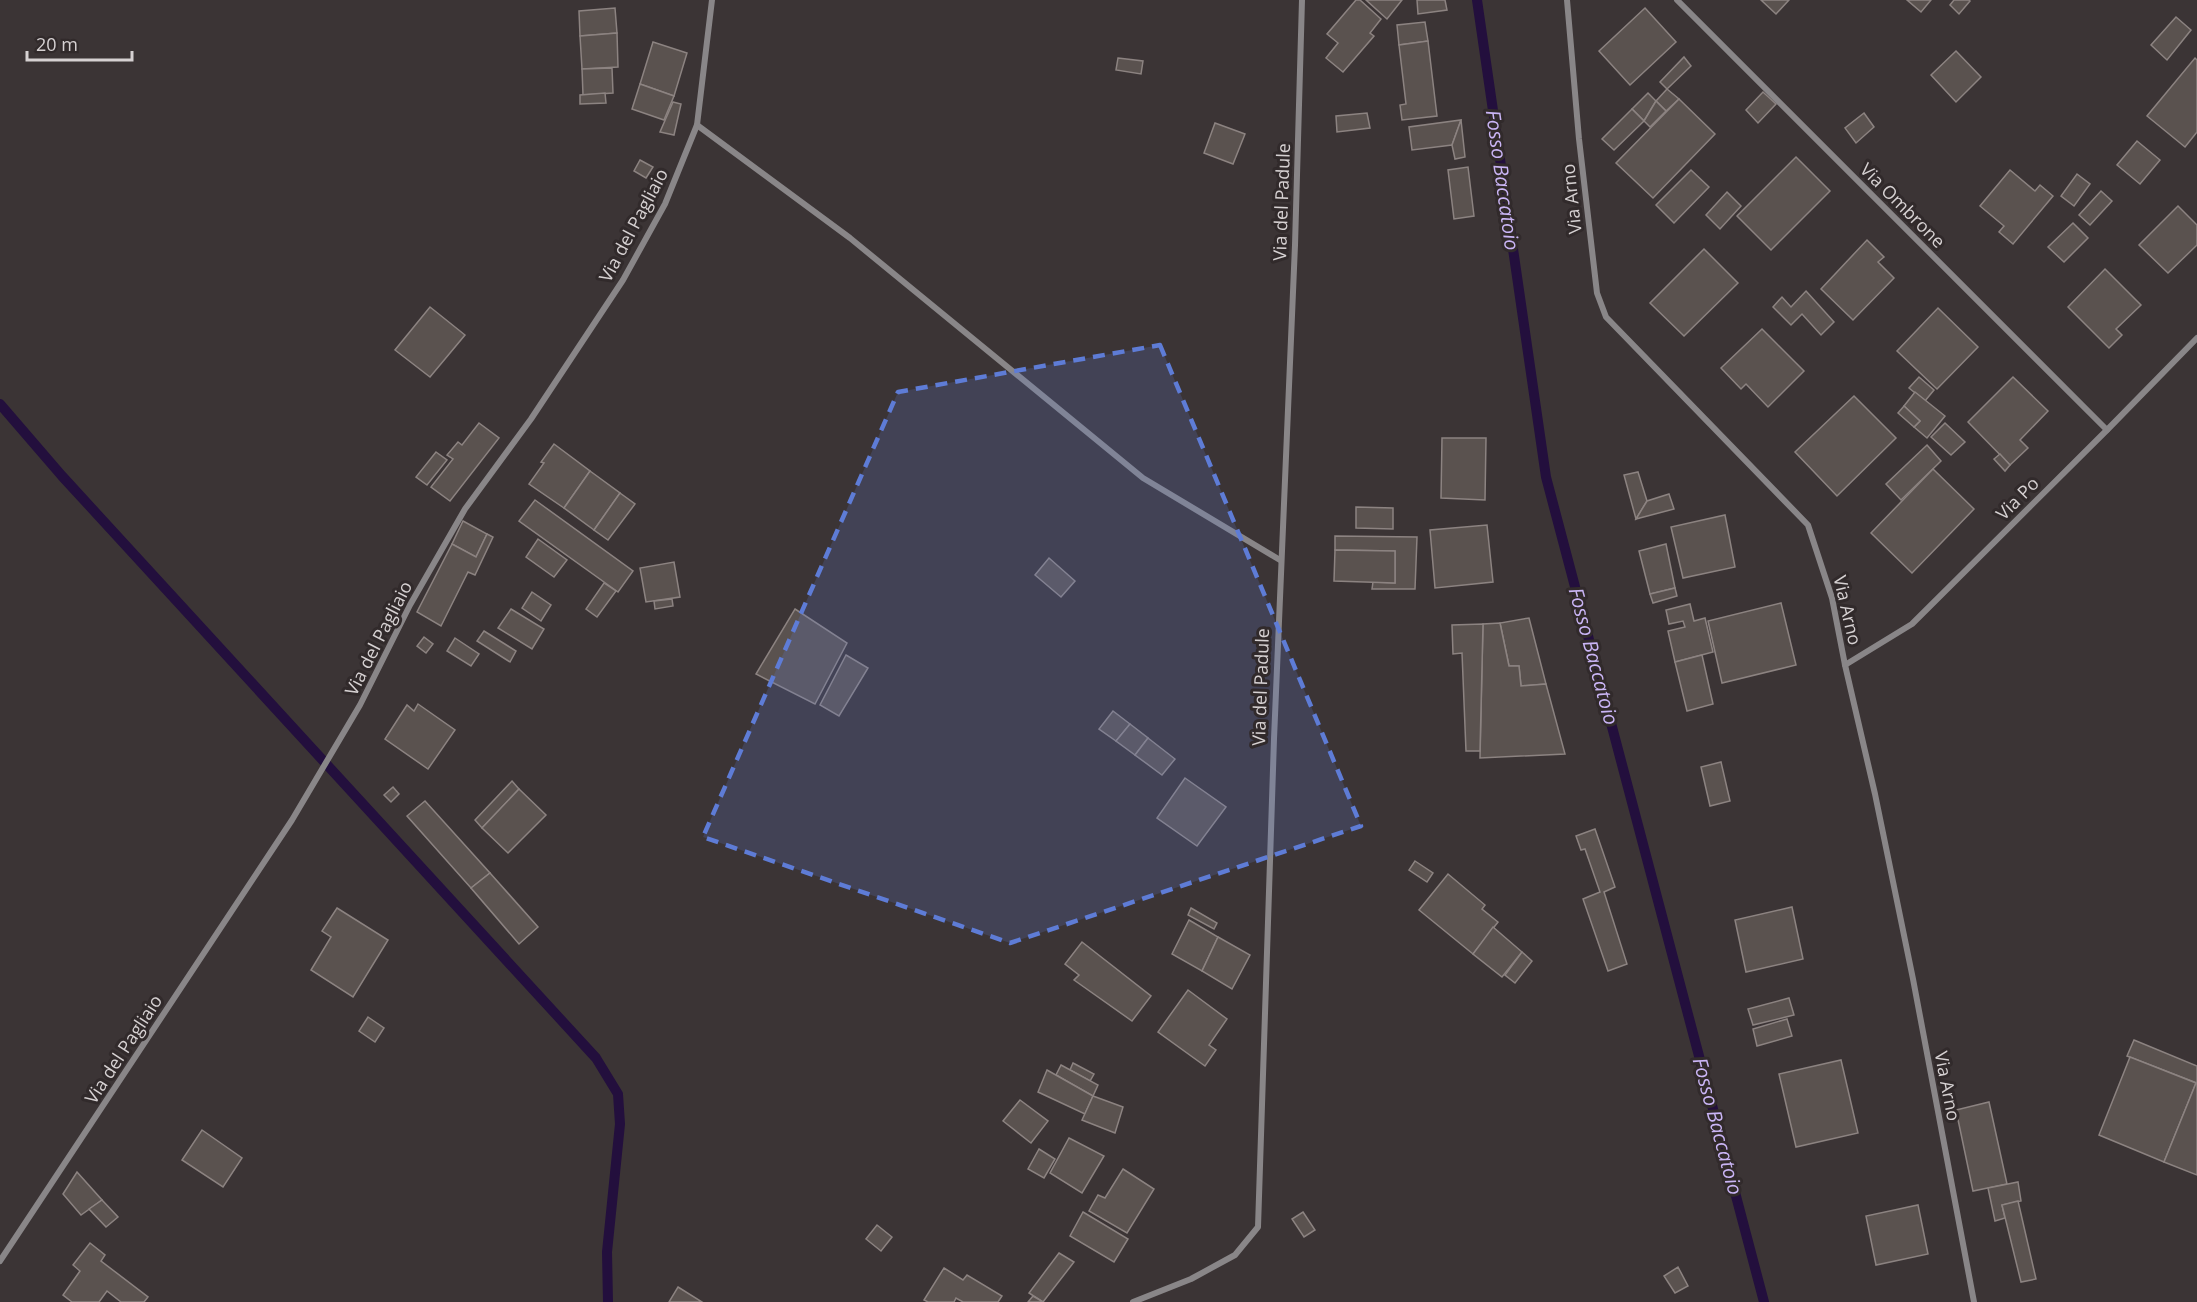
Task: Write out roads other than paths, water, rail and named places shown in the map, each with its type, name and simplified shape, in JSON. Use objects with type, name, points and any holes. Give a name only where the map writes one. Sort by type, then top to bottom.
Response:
[{"type":"street","name":"Via del Pagliaio","points":[[0,1261],[279,840],[360,705],[410,605],[465,510],[531,419],[623,280],[665,204],[697,125],[712,0]]},
{"type":"street","name":"Via del Padule","points":[[1133,1302],[1191,1279],[1235,1256],[1258,1227],[1280,560],[1295,246],[1302,0]]},
{"type":"street","name":"Via Arno","points":[[1567,0],[1579,139],[1597,293],[1606,317],[1808,525],[1832,598],[1904,933],[1974,1302]]},
{"type":"street","name":"Via Ombrone","points":[[1677,0],[2107,430]]},
{"type":"street","points":[[697,125],[850,238],[1143,478],[1280,560]]},
{"type":"street","name":"Via Po","points":[[1845,664],[1912,624],[2197,338]]},
{"type":"waterway","name":"Fosso Baccatoio","points":[[1477,0],[1546,477],[1764,1302]]},
{"type":"waterway","points":[[0,404],[62,476],[596,1058],[618,1094],[620,1124],[607,1252],[608,1302]]}]
